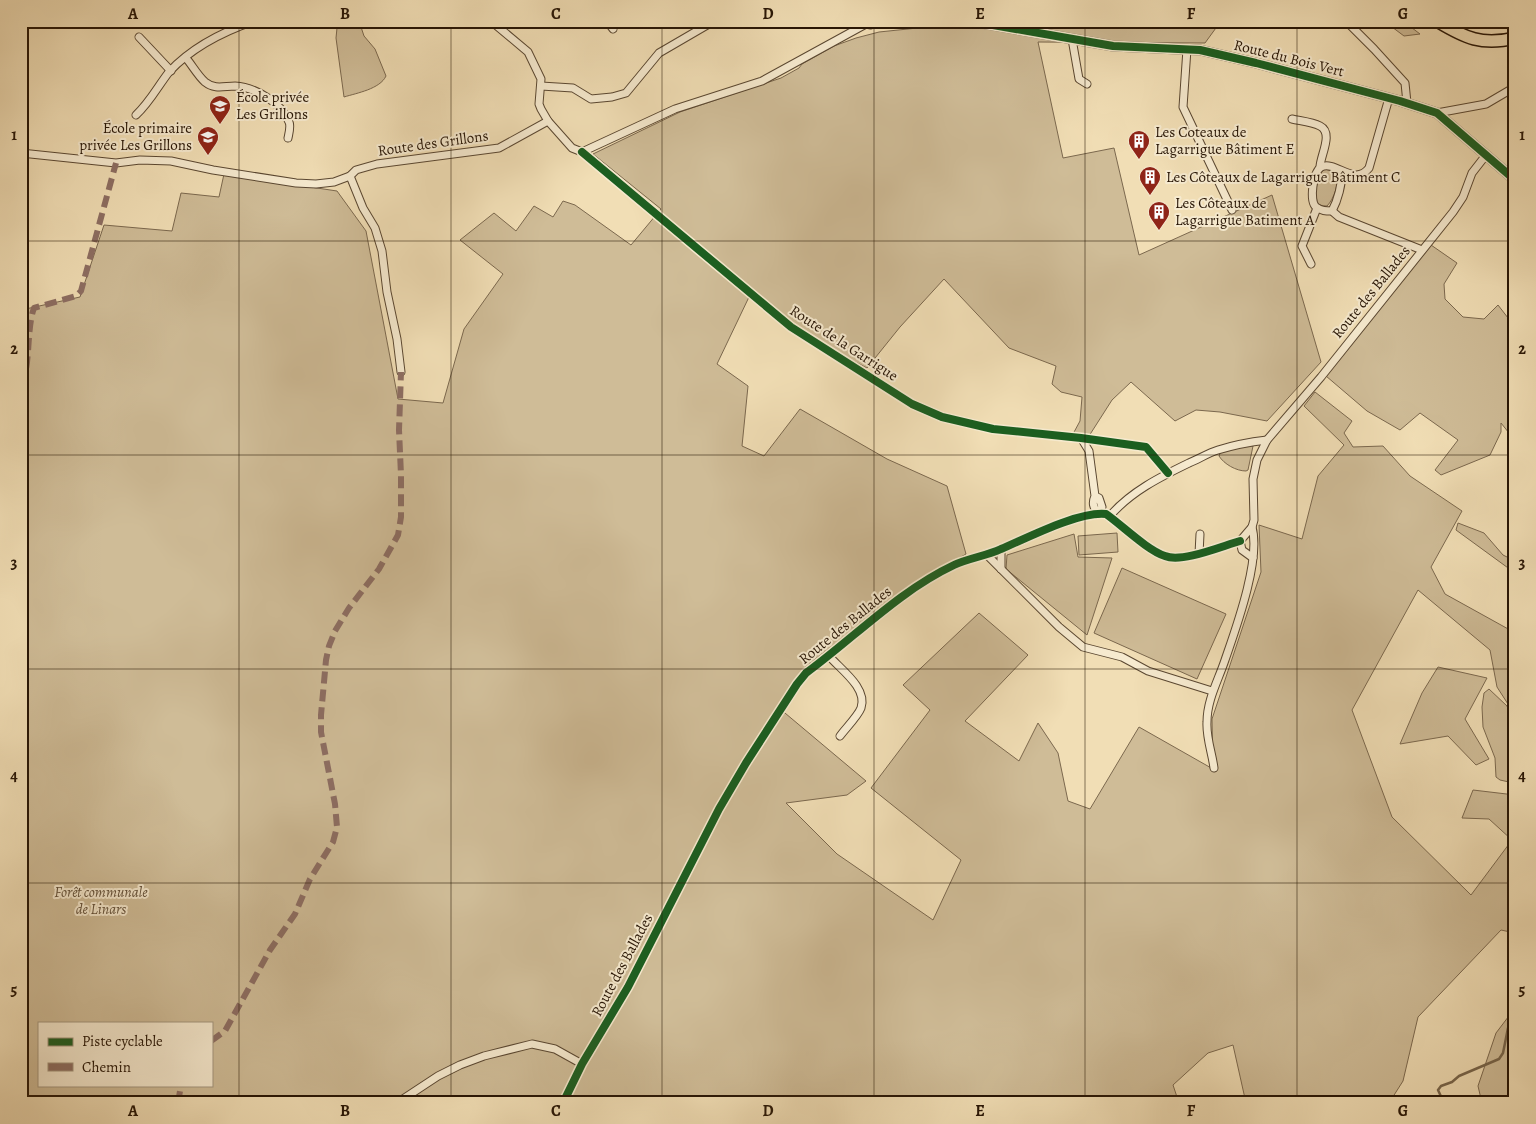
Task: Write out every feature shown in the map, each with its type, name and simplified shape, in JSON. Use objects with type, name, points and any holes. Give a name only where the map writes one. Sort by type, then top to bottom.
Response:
[{"type":"highway","points":[[1437,21],[1456,33],[1478,40],[1499,42],[1515,38]]},
{"type":"street","points":[[136,115],[146,105],[171,71],[201,45],[226,31],[254,21]]},
{"type":"street","points":[[491,21],[528,52],[539,73],[541,86],[539,104],[548,121],[572,148],[582,152],[675,109],[762,81],[867,23],[871,25],[876,21]]},
{"type":"street","points":[[607,21],[613,29]]},
{"type":"street","points":[[541,86],[573,88],[592,99],[612,98],[626,93],[659,53],[714,21]]},
{"type":"street","name":"Route du Bois Vert","points":[[970,21],[1113,46],[1188,49],[1256,63],[1407,103],[1437,113],[1515,180]]},
{"type":"street","points":[[1346,21],[1405,84],[1407,103]]},
{"type":"street","points":[[140,37],[171,71]]},
{"type":"street","points":[[1072,38],[1079,79],[1087,84]]},
{"type":"street","points":[[1188,49],[1183,107],[1232,210]]},
{"type":"street","points":[[186,58],[205,82],[218,88],[236,86],[256,92],[270,100],[282,111],[290,123],[288,138]]},
{"type":"street","points":[[21,92],[22,87]]},
{"type":"street","points":[[1437,113],[1486,104],[1515,87]]},
{"type":"street","points":[[1320,167],[1337,168],[1342,172],[1365,173],[1369,168],[1388,98]]},
{"type":"street","points":[[1292,119],[1321,126],[1326,131],[1320,167],[1316,173],[1312,195],[1313,203],[1317,208],[1323,211],[1332,210]]},
{"type":"street","name":"Route des Grillons","points":[[21,154],[116,163],[140,160],[171,161],[213,170],[303,183],[334,182],[350,176],[356,170],[377,164],[499,148],[548,121]]},
{"type":"street","name":"Route de la Garrigue","points":[[582,152],[791,327],[912,404],[942,417],[993,429],[1146,447],[1168,473]]},
{"type":"street","name":"Route des Ballades","points":[[1214,768],[1207,723],[1212,691],[1225,662],[1245,597],[1252,558],[1254,532],[1252,527],[1254,520],[1253,479],[1257,460],[1267,440],[1321,377],[1464,197],[1472,173],[1486,155]]},
{"type":"street","points":[[1332,210],[1335,205],[1342,172]]},
{"type":"street","points":[[350,176],[359,200],[375,228],[382,251],[386,292],[398,339],[401,372]]},
{"type":"street","points":[[1311,264],[1302,246],[1317,208]]},
{"type":"street","points":[[1332,210],[1339,217],[1422,250]]},
{"type":"street","points":[[1081,438],[1089,451],[1095,496],[1099,498],[1102,507],[1098,513],[1106,514],[1155,552],[1167,557],[1178,558],[1199,554],[1240,541],[1252,527]]},
{"type":"street","points":[[1109,517],[1117,507],[1168,473],[1215,451],[1267,440]]},
{"type":"street","name":"Route des Ballades","points":[[564,1103],[582,1064],[628,987],[719,809],[746,763],[806,673],[888,607],[955,565],[1001,549],[1039,532],[1098,513]]},
{"type":"street","points":[[1199,554],[1200,534]]},
{"type":"street","points":[[1240,541],[1249,546],[1252,558]]},
{"type":"street","points":[[1001,549],[1001,569]]},
{"type":"street","points":[[986,554],[1058,627],[1083,647],[1122,658],[1148,671],[1212,691]]},
{"type":"street","points":[[829,656],[858,687],[863,698],[861,709],[840,736]]},
{"type":"street","points":[[397,1103],[438,1076],[460,1065],[484,1056],[532,1044],[555,1049],[582,1064]]},
{"type":"green space","points":[[351,21],[367,21],[361,27],[364,36],[375,49],[386,76],[374,87],[344,97],[336,38],[337,28]]},
{"type":"green space","name":"Forêt communale de Linars","points":[[925,21],[1221,21],[1205,43],[1038,42],[1063,158],[1114,148],[1139,255],[1272,195],[1321,362],[1267,421],[1220,412],[1196,410],[1175,421],[1131,382],[1112,400],[1089,436],[1073,434],[1080,421],[1082,397],[1061,392],[1052,384],[1056,366],[1009,348],[944,279],[900,327],[867,368],[793,330],[749,297],[717,364],[748,386],[742,446],[764,456],[800,409],[887,459],[947,486],[966,554],[901,593],[805,667],[779,708],[866,781],[847,795],[786,803],[837,854],[933,920],[961,860],[871,788],[930,710],[903,685],[979,613],[1028,655],[965,721],[1019,761],[1038,723],[1058,753],[1068,801],[1090,809],[1139,727],[1213,769],[1212,719],[1261,572],[1259,525],[1302,539],[1318,476],[1344,445],[1304,406],[1315,392],[1352,421],[1344,433],[1353,447],[1383,446],[1410,476],[1462,511],[1431,567],[1445,594],[1510,630],[1515,629],[1515,715],[1497,687],[1490,650],[1418,590],[1352,710],[1392,817],[1471,895],[1512,840],[1489,819],[1462,818],[1473,790],[1515,795],[1515,933],[1501,930],[1418,1017],[1403,1081],[1389,1103],[1246,1103],[1233,1045],[1208,1053],[1173,1085],[1179,1103],[21,1103],[21,310],[80,297],[104,225],[172,231],[181,193],[219,197],[224,174],[337,191],[366,231],[398,399],[443,403],[464,329],[503,274],[460,240],[494,213],[516,231],[534,206],[553,217],[563,201],[575,205],[631,245],[661,209],[593,154],[680,112],[781,78],[834,46],[879,32],[927,27]]},
{"type":"green space","points":[[1384,21],[1403,21],[1420,34],[1404,36]]},
{"type":"green space","points":[[1325,169],[1336,172],[1337,181],[1332,199],[1327,206],[1322,206],[1316,203],[1316,189],[1317,180]]},
{"type":"green space","points":[[1431,245],[1457,263],[1444,284],[1445,299],[1463,317],[1484,319],[1498,305],[1515,327],[1515,432],[1509,433],[1501,423],[1501,432],[1490,455],[1441,475],[1435,470],[1458,440],[1420,413],[1400,430],[1367,411],[1326,376]]},
{"type":"green space","points":[[1243,446],[1253,446],[1248,470],[1246,471],[1231,467],[1219,456],[1221,451]]},
{"type":"green space","points":[[1458,523],[1484,533],[1503,555],[1515,561],[1515,573],[1456,530]]},
{"type":"green space","points":[[1117,533],[1118,552],[1079,555],[1078,536]]},
{"type":"green space","points":[[1074,534],[1078,557],[1112,558],[1087,635],[1006,569],[1007,555]]},
{"type":"green space","points":[[1122,568],[1226,614],[1197,679],[1094,633]]},
{"type":"green space","points":[[1438,667],[1487,678],[1465,719],[1489,759],[1476,765],[1448,736],[1400,744],[1422,693]]},
{"type":"green space","points":[[1489,689],[1507,706],[1510,715],[1515,721],[1515,775],[1509,782],[1496,777],[1495,758],[1483,727],[1482,707],[1484,693]]},
{"type":"green space","points":[[1515,1008],[1515,1103],[1482,1103],[1478,1086],[1496,1033]]},
{"type":"waterway","points":[[1515,664],[1510,669],[1515,702]]},
{"type":"waterway","points":[[1444,1103],[1438,1090],[1441,1086],[1499,1059],[1503,1053],[1508,1028],[1515,1012]]},
{"type":"marked path","points":[[21,385],[26,368],[34,308],[76,296],[81,291],[116,163]]},
{"type":"marked path","points":[[212,1040],[225,1031],[270,950],[295,914],[310,879],[333,842],[337,827],[335,804],[321,732],[326,660],[335,631],[349,608],[379,569],[398,535],[401,517],[399,430],[401,372]]},
{"type":"marked path","points":[[178,1103],[181,1086]]},
{"type":"cycle path","points":[[970,21],[1113,46],[1200,50],[1400,101],[1437,113],[1515,180]]},
{"type":"cycle path","points":[[582,152],[791,327],[912,404],[942,417],[993,429],[1146,447],[1168,473]]},
{"type":"cycle path","points":[[563,1103],[582,1064],[628,987],[719,809],[746,763],[806,673],[896,601],[934,576],[954,565],[995,551],[1068,521],[1095,514],[1106,514],[1151,549],[1172,558],[1191,556],[1240,541]]},
{"type":"place","name":"École privée Les Grillons","points":[[220,125]]},
{"type":"place","name":"École primaire privée Les Grillons","points":[[208,156]]},
{"type":"place","name":"Les Coteaux de Lagarrigue Bâtiment E","points":[[1139,160]]},
{"type":"place","name":"Les Côteaux de Lagarrigue Bâtiment C","points":[[1150,196]]},
{"type":"place","name":"Les Côteaux de Lagarrigue Batiment A","points":[[1159,231]]}]
